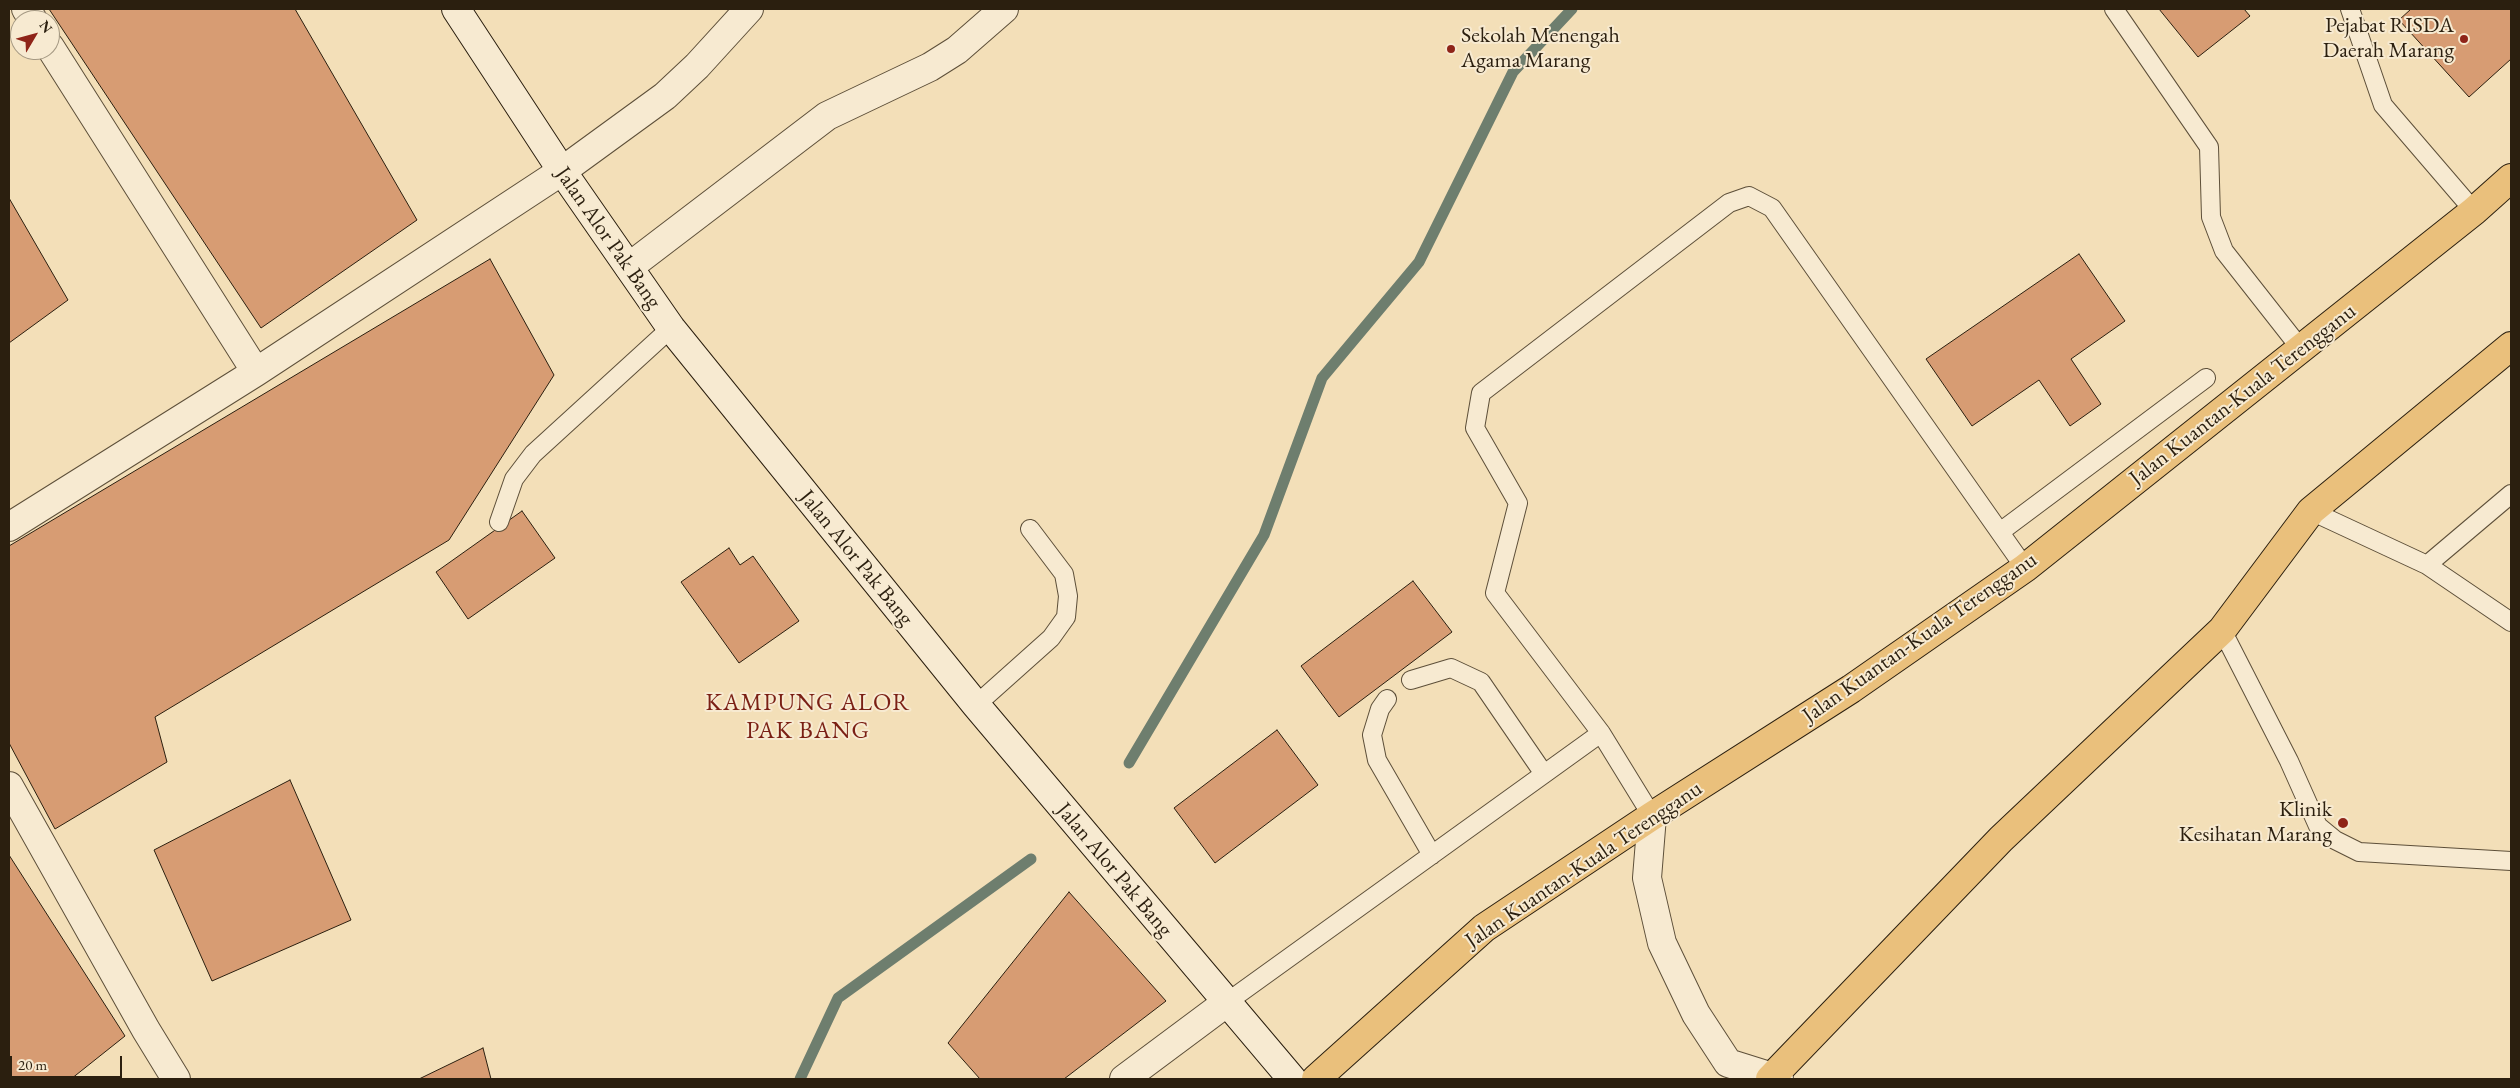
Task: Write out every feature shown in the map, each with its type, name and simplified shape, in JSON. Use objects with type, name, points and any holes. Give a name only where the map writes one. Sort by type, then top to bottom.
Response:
[{"type":"highway","name":"Jalan Kuantan-Kuala Terengganu","points":[[1316,1079],[1484,928],[1652,816],[1850,689],[2025,568],[2474,211],[2511,178]]},
{"type":"highway","points":[[1774,1079],[2001,839],[2222,630],[2311,511],[2511,346]]},
{"type":"street","name":"Jalan Alor Pak Bang","points":[[456,9],[562,171],[671,328],[976,705],[1226,1004],[1292,1079]]},
{"type":"street","points":[[9,527],[256,372],[562,171],[665,96],[697,66],[750,9]]},
{"type":"street","points":[[629,267],[827,116],[930,67],[957,50],[1004,9]]},
{"type":"street","points":[[58,60],[256,372]]},
{"type":"street","points":[[9,786],[146,1030],[176,1079]]},
{"type":"street","points":[[1652,816],[1647,878],[1662,943],[1696,1014],[1728,1063],[1774,1079]]},
{"type":"street","points":[[1124,1079],[1226,1004]]},
{"type":"lane","points":[[2114,9],[2209,147],[2211,217],[2224,251],[2301,349]]},
{"type":"lane","points":[[2350,9],[2383,105],[2474,211]]},
{"type":"lane","points":[[1652,816],[1601,733],[1495,593],[1518,503],[1475,428],[1481,393],[1729,203],[1749,196],[1772,208],[2025,568]]},
{"type":"lane","points":[[499,522],[514,480],[533,454],[671,328]]},
{"type":"lane","points":[[2000,532],[2206,378]]},
{"type":"lane","points":[[2427,565],[2511,494]]},
{"type":"lane","points":[[2311,511],[2427,565],[2511,622]]},
{"type":"lane","points":[[976,705],[1051,638],[1066,617],[1068,596],[1064,574],[1030,529]]},
{"type":"lane","points":[[2222,630],[2289,761],[2318,826],[2335,840],[2359,852],[2511,861]]},
{"type":"lane","points":[[1411,680],[1452,668],[1480,682],[1544,774]]},
{"type":"lane","points":[[1387,699],[1380,710],[1372,735],[1377,760],[1432,855]]},
{"type":"lane","points":[[1226,1004],[1601,733]]},
{"type":"building","points":[[295,9],[417,220],[261,328],[60,26],[60,10],[50,10]]},
{"type":"building","points":[[2159,9],[2244,9],[2250,16],[2198,57]]},
{"type":"building","name":"Pejabat RISDA Daerah Marang","points":[[2411,9],[2511,9],[2511,59],[2469,97],[2399,20]]},
{"type":"building","points":[[9,198],[68,300],[9,343]]},
{"type":"building","points":[[2079,254],[2125,321],[2071,359],[2101,404],[2070,426],[2039,380],[1972,426],[1926,359]]},
{"type":"building","points":[[490,259],[554,375],[449,540],[155,717],[167,762],[55,829],[9,743],[9,546]]},
{"type":"building","points":[[522,511],[555,558],[468,619],[436,572]]},
{"type":"building","points":[[729,548],[740,565],[753,556],[799,621],[739,663],[681,582]]},
{"type":"building","points":[[1413,581],[1452,632],[1339,717],[1301,666]]},
{"type":"building","points":[[1277,730],[1318,785],[1215,863],[1174,808]]},
{"type":"building","points":[[290,780],[351,920],[212,981],[154,850]]},
{"type":"building","points":[[9,855],[125,1036],[71,1079],[9,1079]]},
{"type":"building","points":[[1069,892],[1166,1001],[1064,1079],[980,1079],[948,1043]]},
{"type":"building","points":[[483,1048],[491,1079],[419,1079]]},
{"type":"waterway","points":[[1129,763],[1264,535],[1322,378],[1419,262],[1513,72],[1572,9]]},
{"type":"waterway","points":[[800,1079],[838,998],[1031,859]]},
{"type":"place","name":"Pejabat RISDA Daerah Marang","points":[[2464,39]]},
{"type":"place","name":"Sekolah Menengah Agama Marang","points":[[1451,49]]},
{"type":"place","name":"Klinik Kesihatan Marang","points":[[2343,823]]},
{"type":"district","name":"KAMPUNG ALOR PAK BANG","points":[[808,717]]}]
